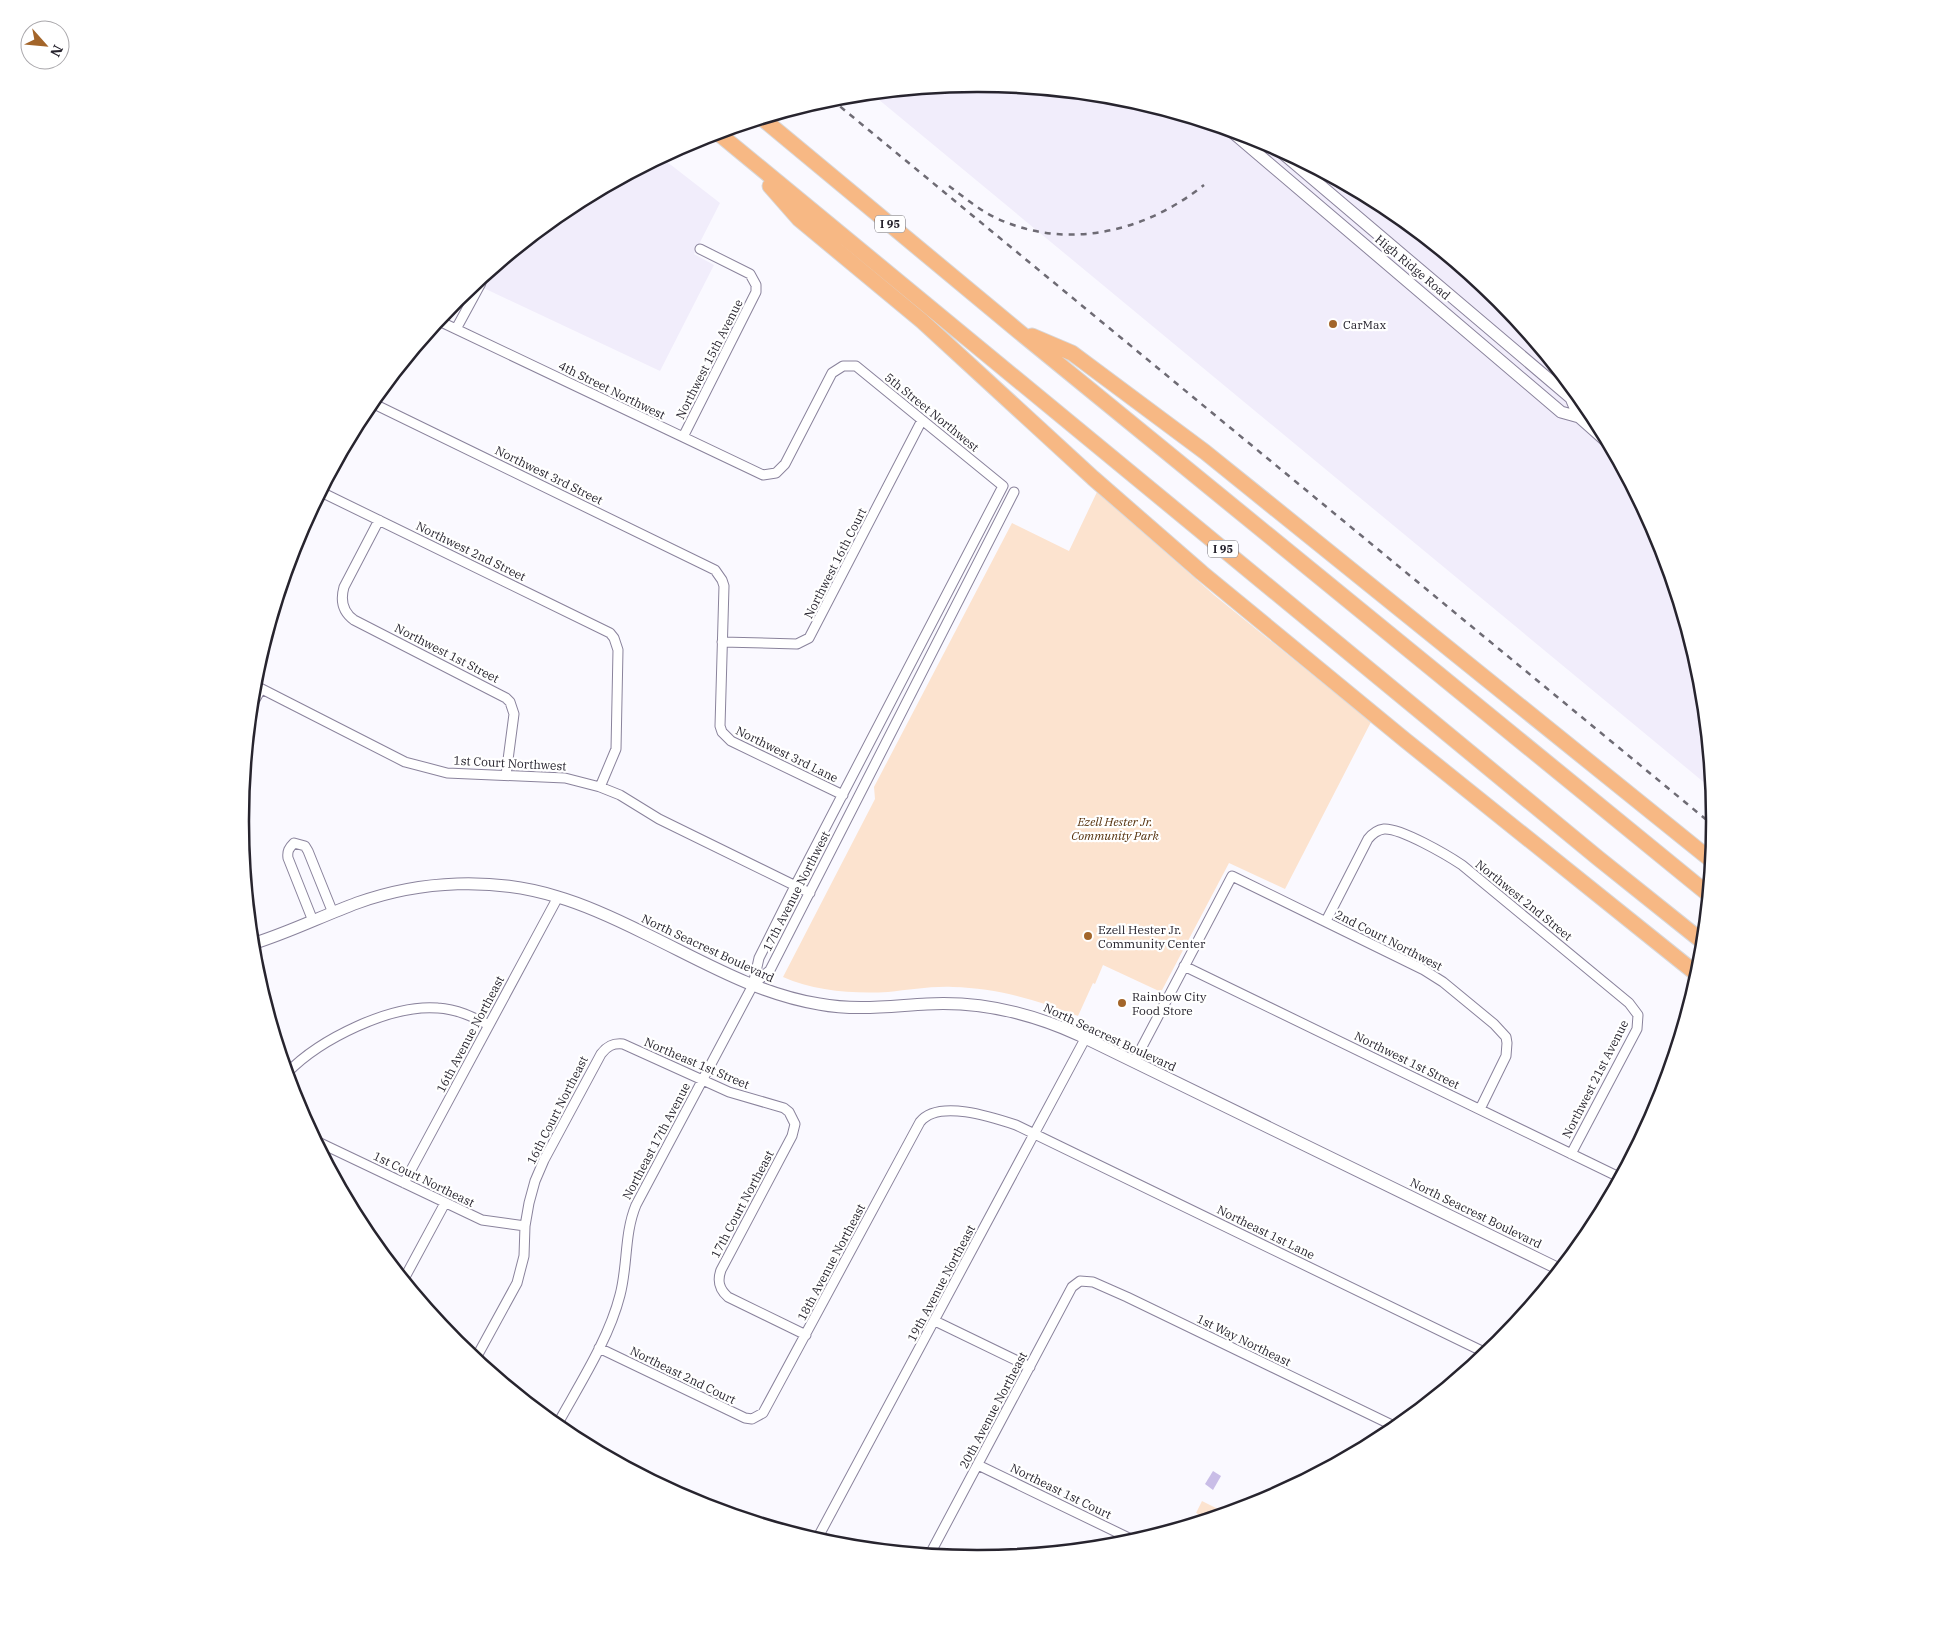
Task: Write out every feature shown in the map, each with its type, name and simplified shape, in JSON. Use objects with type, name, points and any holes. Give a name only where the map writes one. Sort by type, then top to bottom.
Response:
[{"type":"highway","name":"I 95","points":[[768,123],[1016,330],[1702,889]]},
{"type":"highway","name":"I 95","points":[[724,138],[1598,858],[1696,937]]},
{"type":"highway","points":[[744,154],[799,219],[922,321],[1093,478],[1170,545],[1405,740],[1691,969]]},
{"type":"highway","points":[[1016,330],[1072,352],[1205,452],[1705,855]]},
{"type":"street","name":"High Ridge Road","points":[[1247,145],[1472,334],[1561,412],[1580,417]]},
{"type":"street","points":[[1257,153],[1260,150]]},
{"type":"street","name":"High Ridge Road","points":[[1300,168],[1568,395]]},
{"type":"street","name":"Northwest 15th Avenue","points":[[683,437],[756,292],[756,285],[750,274],[700,249]]},
{"type":"street","points":[[456,328],[475,294]]},
{"type":"street","points":[[1472,334],[1482,322]]},
{"type":"street","name":"4th Street Northwest","points":[[446,324],[757,473],[770,475],[776,473]]},
{"type":"street","name":"5th Street Northwest","points":[[776,473],[785,464],[832,373],[843,366],[856,366],[1003,486]]},
{"type":"street","name":"High Ridge Road","points":[[1573,403],[1580,417],[1588,425]]},
{"type":"street","name":"Northwest 3rd Street","points":[[379,406],[715,570]]},
{"type":"street","name":"Northwest 16th Court","points":[[722,642],[797,644],[809,638],[922,420]]},
{"type":"street","name":"17th Avenue Northwest","points":[[753,986],[759,958],[795,886],[1003,486]]},
{"type":"street","name":"17th Avenue Northwest","points":[[753,986],[770,970],[1014,492]]},
{"type":"street","name":"Northwest 2nd Street","points":[[326,495],[610,634],[614,638],[618,650],[616,749],[600,787]]},
{"type":"street","name":"Northwest 1st Street","points":[[379,520],[344,587],[342,600],[345,611],[354,620],[506,698],[510,702],[514,714],[506,775]]},
{"type":"street","name":"Northwest 3rd Lane","points":[[715,570],[724,586],[720,726],[726,738],[843,795]]},
{"type":"street","name":"1st Court Northwest","points":[[261,689],[405,762],[448,773],[565,778],[600,787],[620,795],[659,819],[810,893]]},
{"type":"street","name":"Northwest 2nd Street","points":[[1326,921],[1368,839],[1378,831],[1390,830],[1400,832],[1462,865],[1629,1003],[1638,1016]]},
{"type":"street","points":[[313,921],[288,858],[287,852],[294,843],[300,844],[308,851],[333,913]]},
{"type":"street","name":"2nd Court Northwest","points":[[1184,966],[1232,876],[1326,921],[1433,975],[1506,1037],[1507,1050],[1480,1109]]},
{"type":"street","name":"North Seacrest Boulevard","points":[[259,941],[383,895],[441,885],[500,886],[558,897],[606,915],[753,986],[794,999],[843,1008],[868,1009],[951,1004],[995,1008],[1043,1020],[1085,1038],[1554,1265]]},
{"type":"street","name":"16th Avenue Northeast","points":[[404,1183],[558,897]]},
{"type":"street","points":[[1134,1062],[1184,966]]},
{"type":"street","name":"Northwest 1st Street","points":[[1184,966],[1614,1174]]},
{"type":"street","name":"Northeast 17th Avenue","points":[[561,1418],[613,1318],[626,1267],[628,1231],[633,1211],[753,986]]},
{"type":"street","points":[[293,1068],[304,1057],[339,1035],[409,1009],[424,1007],[447,1009],[476,1018],[489,1025]]},
{"type":"street","name":"Northwest 21st Avenue","points":[[1571,1154],[1637,1029],[1638,1016]]},
{"type":"street","name":"19th Avenue Northeast","points":[[821,1533],[1085,1038]]},
{"type":"street","name":"Northeast 1st Street","points":[[610,1045],[623,1044],[729,1092],[784,1108],[789,1112],[795,1124]]},
{"type":"street","name":"16th Court Northeast","points":[[479,1352],[517,1282],[524,1256],[526,1226],[535,1181],[544,1160],[600,1054],[610,1045]]},
{"type":"street","name":"18th Avenue Northeast","points":[[758,1417],[768,1408],[924,1117],[936,1112],[973,1114],[995,1118],[1034,1134]]},
{"type":"street","name":"17th Court Northeast","points":[[795,1124],[792,1136],[721,1270],[719,1283],[723,1292],[728,1297],[806,1335]]},
{"type":"street","name":"Northeast 1st Lane","points":[[1034,1134],[1479,1349]]},
{"type":"street","name":"1st Court Northeast","points":[[325,1145],[444,1203],[488,1222],[526,1226]]},
{"type":"street","points":[[407,1273],[444,1203]]},
{"type":"street","name":"20th Avenue Northeast","points":[[933,1548],[1072,1287],[1080,1281]]},
{"type":"street","name":"1st Way Northeast","points":[[1080,1281],[1093,1282],[1127,1297],[1388,1423]]},
{"type":"street","points":[[935,1321],[1030,1368]]},
{"type":"street","name":"Northeast 2nd Court","points":[[598,1348],[745,1418],[758,1417]]},
{"type":"street","name":"Northeast 1st Court","points":[[978,1465],[1123,1535]]},
{"type":"shaded area","points":[[978,92],[1025,94],[1120,106],[1166,117],[1212,131],[1256,148],[1342,190],[1382,215],[1458,273],[1493,306],[1555,378],[1583,416],[1631,499],[1651,542],[1681,632],[1700,726],[1704,783],[879,99],[930,94]]},
{"type":"shaded area","points":[[668,162],[720,203],[694,254],[714,265],[660,371],[482,287],[534,243],[573,215],[613,190]]},
{"type":"shaded area","points":[[1213,1471],[1221,1476],[1213,1490],[1205,1484]]},
{"type":"green space","name":"Ezell Hester Jr. Community Park","points":[[1097,492],[1214,595],[1371,722],[1285,889],[1229,863],[1161,992],[1103,965],[1078,1016],[1032,1000],[1001,992],[945,987],[888,992],[848,992],[808,986],[783,977],[875,799],[874,787],[1012,523],[1069,551]]},
{"type":"green space","points":[[1202,1501],[1218,1509],[1200,1515],[1196,1513]]},
{"type":"railway","points":[[839,105],[1706,819]]},
{"type":"railway","points":[[949,186],[996,218],[1023,228],[1050,233],[1077,234],[1104,232],[1131,225],[1157,215],[1204,185]]},
{"type":"place","name":"CarMax","points":[[1333,324]]},
{"type":"place","name":"Ezell Hester Jr. Community Center","points":[[1088,936]]},
{"type":"place","name":"Rainbow City Food Store","points":[[1122,1003]]}]
